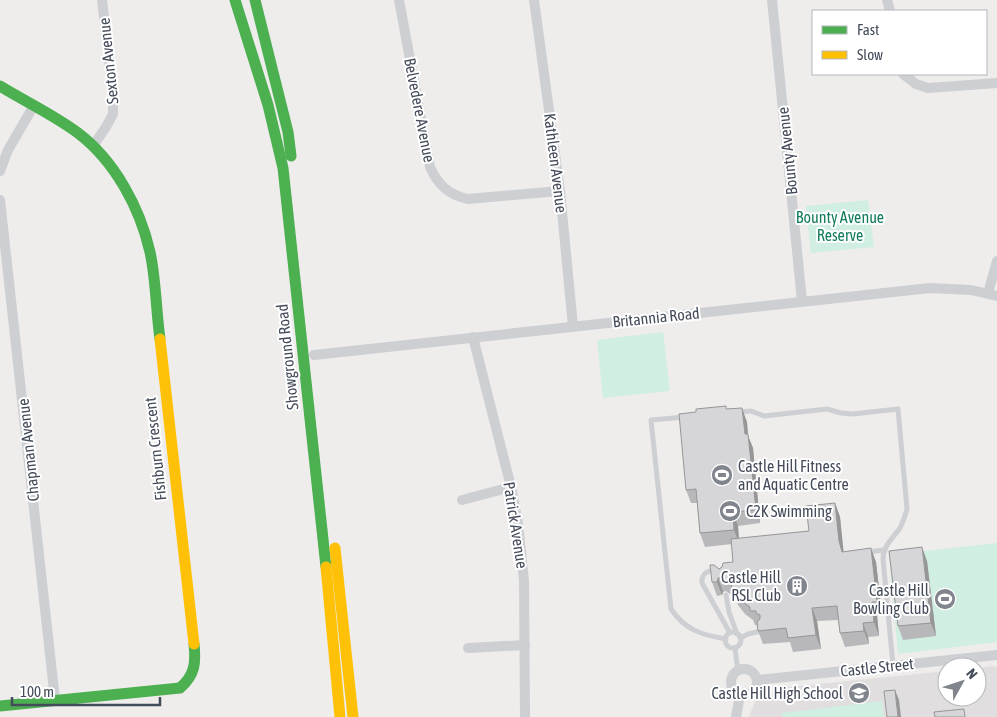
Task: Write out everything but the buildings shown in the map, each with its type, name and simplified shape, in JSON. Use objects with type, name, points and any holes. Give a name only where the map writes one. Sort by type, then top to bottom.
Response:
[{"type":"main road","name":"Showground Road","points":[[236,0],[266,95],[283,168],[332,622],[340,717]]},
{"type":"main road","name":"Showground Road","points":[[255,0],[288,132],[354,717]]},
{"type":"main road","name":"Fishburn Crescent","points":[[0,86],[61,122],[93,146],[117,176],[135,206],[144,230],[150,254],[195,657],[195,670],[189,681],[180,688],[0,706]]},
{"type":"street","name":"Sexton Avenue","points":[[93,146],[113,114],[113,94],[102,0]]},
{"type":"street","name":"Belvedere Avenue","points":[[399,0],[430,167],[438,182],[457,197],[468,199],[560,191]]},
{"type":"street","name":"Kathleen Avenue","points":[[534,0],[560,191],[573,326]]},
{"type":"street","name":"Bounty Avenue","points":[[772,0],[802,302]]},
{"type":"street","points":[[904,75],[916,84],[928,88],[997,83]]},
{"type":"street","points":[[0,171],[8,150],[34,106]]},
{"type":"street","name":"Chapman Avenue","points":[[0,200],[55,700]]},
{"type":"street","points":[[993,295],[997,261]]},
{"type":"street","name":"Britannia Road","points":[[314,355],[930,288],[954,288],[993,295]]},
{"type":"street","name":"Patrick Avenue","points":[[473,337],[511,487],[518,523],[523,561],[525,717]]},
{"type":"street","points":[[462,500],[511,487]]},
{"type":"street","points":[[468,648],[525,645]]},
{"type":"street","name":"Castle Street","points":[[757,680],[997,655]]},
{"type":"street","points":[[750,670],[754,673],[757,680],[753,692],[740,695],[736,693],[732,686],[733,676],[738,671],[750,670]]},
{"type":"street","points":[[736,717],[740,695]]},
{"type":"lane","points":[[731,413],[750,412],[764,416],[827,409],[853,414],[898,409],[907,509],[899,528],[884,550],[883,559],[893,665]]},
{"type":"lane","points":[[691,416],[651,420],[671,609],[681,621],[703,636],[726,638]]},
{"type":"lane","points":[[857,553],[884,550]]},
{"type":"lane","points":[[722,574],[715,570],[706,572],[702,576],[702,583],[730,633],[739,636],[761,631]]},
{"type":"lane","points":[[726,595],[729,612],[739,636],[740,644],[735,648]]},
{"type":"lane","points":[[730,633],[726,638],[727,645],[735,648]]},
{"type":"lane","points":[[735,648],[738,671]]},
{"type":"shaded area","name":"Castle Hill High School","points":[[987,667],[997,667],[997,717],[749,717],[755,701],[778,688],[937,672],[937,707],[987,707]]},
{"type":"green space","name":"Bounty Avenue Reserve","points":[[868,200],[874,247],[811,253],[806,206]]},
{"type":"green space","points":[[663,332],[670,391],[603,398],[597,340]]},
{"type":"green space","name":"Castle Hill Bowling Club","points":[[997,543],[997,642],[898,654],[889,555]]},
{"type":"green space","points":[[882,701],[884,717],[782,717],[782,713]]},
{"type":"traffic: fast","points":[[235,0],[268,105],[283,168],[326,567]]},
{"type":"traffic: fast","points":[[255,0],[288,132],[291,156]]},
{"type":"traffic: fast","points":[[0,86],[69,126],[91,144],[114,171],[133,202],[146,235],[154,273],[160,339]]},
{"type":"traffic: fast","points":[[0,706],[180,688],[192,673],[195,657],[194,644]]},
{"type":"traffic: slow","points":[[160,339],[194,644]]},
{"type":"traffic: slow","points":[[335,548],[353,717]]},
{"type":"traffic: slow","points":[[326,567],[340,717]]},
{"type":"place","name":"Castle Hill Fitness and Aquatic Centre","points":[[722,475]]},
{"type":"place","name":"C2K Swimming","points":[[730,511]]},
{"type":"place","name":"Castle Hill RSL Club","points":[[797,586]]},
{"type":"place","name":"Castle Hill Bowling Club","points":[[945,599]]},
{"type":"place","name":"Castle Hill High School","points":[[859,693]]}]
